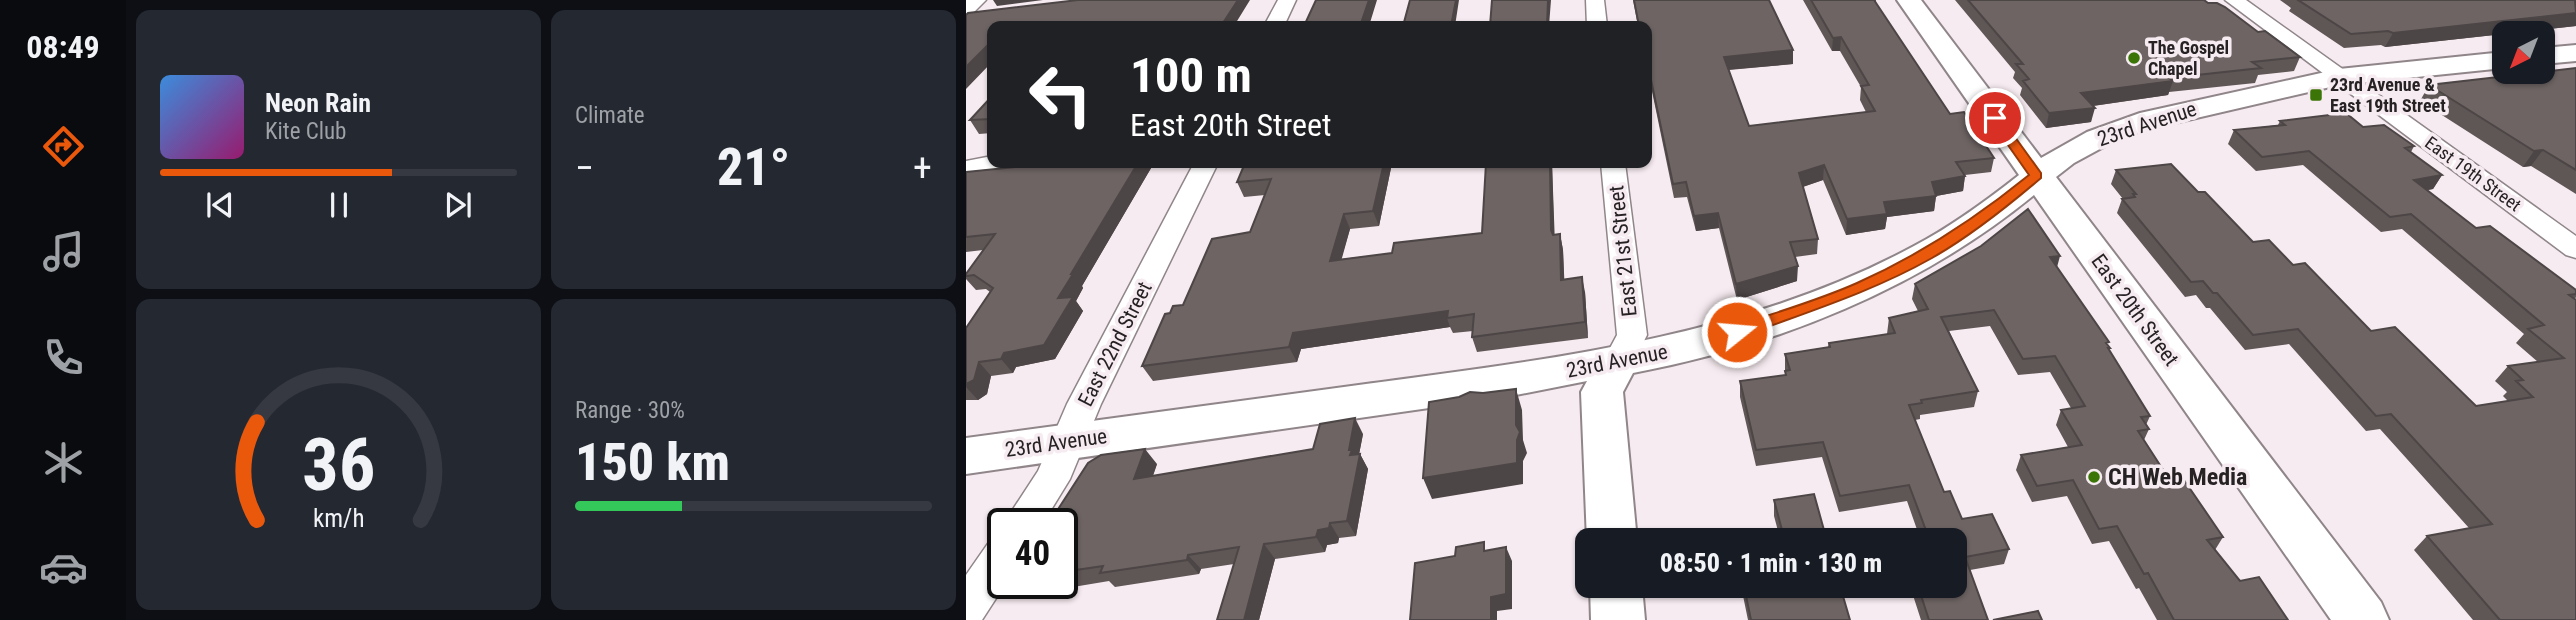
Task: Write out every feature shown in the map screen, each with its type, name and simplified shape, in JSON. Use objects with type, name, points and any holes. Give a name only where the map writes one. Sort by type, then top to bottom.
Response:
[{"type":"street","points":[[966,9],[976,0]]},
{"type":"street","points":[[1276,21],[1287,0]]},
{"type":"street","points":[[1595,0],[1597,21]]},
{"type":"street","name":"East 20th Street","points":[[1909,0],[2362,620]]},
{"type":"street","name":"East 19th Street","points":[[2234,0],[2576,249]]},
{"type":"street","points":[[966,18],[992,15]]},
{"type":"street","points":[[2555,55],[2576,53]]},
{"type":"street","name":"23rd Avenue","points":[[966,456],[1618,363],[1758,326],[1861,287],[1928,254],[1994,211],[2063,156],[2098,138],[2140,122],[2339,77],[2492,61]]},
{"type":"street","points":[[966,168],[987,164]]},
{"type":"street","name":"East 22nd Street","points":[[1033,508],[1052,479],[1084,404],[1203,168]]},
{"type":"street","name":"East 21st Street","points":[[1611,528],[1602,391],[1632,335],[1614,168]]},
{"type":"street","points":[[966,610],[987,578]]},
{"type":"street","points":[[1617,598],[1618,620]]},
{"type":"building","points":[[1078,0],[1238,0],[1224,21],[987,21],[987,46],[966,67],[968,13]]},
{"type":"building","points":[[1316,0],[1369,0],[1362,21],[1306,21]]},
{"type":"building","points":[[1410,0],[1456,0],[1452,21],[1404,21]]},
{"type":"building","points":[[1492,0],[1548,0],[1547,21],[1490,21]]},
{"type":"building","points":[[1634,0],[1769,0],[1793,50],[1724,57],[1749,126],[1875,111],[1861,86],[1869,85],[1841,37],[1833,38],[1811,0],[1874,0],[1950,114],[1964,112],[1994,158],[1956,162],[1965,176],[1932,182],[1936,196],[1884,202],[1887,214],[1847,219],[1824,165],[1799,173],[1818,239],[1790,242],[1798,266],[1736,284],[1718,213],[1694,216],[1686,182],[1673,184],[1652,85],[1652,21],[1638,21]]},
{"type":"building","points":[[1968,0],[2204,0],[2225,7],[2258,32],[2265,31],[2300,57],[2252,62],[2261,68],[2169,78],[2173,81],[2081,93],[2095,108],[2049,113],[2023,81],[2029,79],[2016,64],[2023,64]]},
{"type":"building","points":[[2298,0],[2575,0],[2576,13],[2393,33],[2388,31],[2351,34]]},
{"type":"building","points":[[2576,68],[2576,170],[2543,150],[2534,151],[2429,85],[2492,78],[2492,84],[2555,84],[2555,70]]},
{"type":"building","points":[[987,101],[987,119],[970,120]]},
{"type":"building","points":[[2346,113],[2363,127],[2384,125],[2414,146],[2405,148],[2442,175],[2414,180],[2476,228],[2490,226],[2576,290],[2576,294],[2569,295],[2576,300],[2576,620],[2500,620],[2427,536],[2492,524],[2391,414],[2376,416],[2298,329],[2253,335],[2217,293],[2213,293],[2203,281],[2191,282],[2122,199],[2135,197],[2133,194],[2136,194],[2116,170],[2171,164],[2198,192],[2205,192],[2253,242],[2269,240],[2293,265],[2305,263],[2371,331],[2395,327],[2476,406],[2533,397],[2516,381],[2523,380],[2508,366],[2564,358],[2528,329],[2544,325],[2411,214],[2390,217],[2309,151],[2262,157],[2234,130],[2285,125],[2280,121]]},
{"type":"building","points":[[1005,168],[1135,168],[1058,298],[1073,297],[1044,345],[1004,353],[1001,359],[979,362],[974,380],[966,384],[966,328],[993,288],[974,275],[966,274],[995,234],[966,237],[966,172]]},
{"type":"building","points":[[1243,168],[1383,168],[1373,211],[1344,214],[1330,261],[1392,253],[1394,243],[1482,233],[1486,168],[1550,168],[1551,230],[1553,235],[1560,234],[1561,280],[1582,277],[1585,322],[1472,337],[1474,314],[1447,318],[1448,311],[1293,333],[1289,347],[1142,366],[1165,314],[1170,313],[1173,306],[1183,305],[1212,239],[1250,232],[1271,179],[1237,182]]},
{"type":"building","points":[[2028,209],[2060,256],[2050,257],[2109,342],[2106,343],[2108,348],[2150,416],[2141,417],[2149,429],[2138,431],[2169,479],[2182,477],[2223,537],[2207,540],[2240,581],[2259,577],[2288,620],[2174,620],[2148,573],[2144,574],[2117,526],[2099,529],[2073,480],[2037,486],[2021,455],[2082,445],[2061,410],[2085,406],[2055,356],[2023,359],[1994,310],[1941,317],[1978,391],[1921,400],[1922,403],[1909,405],[1944,492],[1950,491],[1962,519],[1992,514],[2009,549],[1967,557],[1967,528],[1925,528],[1909,485],[1840,496],[1823,442],[1756,450],[1740,381],[1786,375],[1785,371],[1790,370],[1785,354],[1830,347],[1829,343],[1895,333],[1889,318],[1928,309],[1915,284],[1981,246]]},
{"type":"building","points":[[1516,389],[1516,425],[1520,432],[1517,440],[1517,463],[1423,478],[1429,402],[1459,397],[1470,392]]},
{"type":"building","points":[[1355,418],[1349,450],[1352,450],[1350,455],[1360,454],[1347,521],[1330,523],[1329,528],[1318,530],[1316,537],[1264,544],[1244,620],[1217,620],[1239,547],[1188,555],[1187,560],[1100,573],[1103,566],[1078,570],[1078,508],[1059,508],[1088,463],[1101,455],[1145,449],[1134,479],[1313,449],[1320,424]]},
{"type":"building","points":[[1814,494],[1823,528],[1781,528],[1774,500]]},
{"type":"building","points":[[1484,542],[1484,551],[1506,547],[1506,594],[1491,597],[1491,620],[1410,620],[1415,563],[1455,556],[1456,547]]},
{"type":"building","points":[[1967,562],[1988,620],[1929,620],[1922,598],[1967,598]]},
{"type":"building","points":[[1746,598],[1844,598],[1850,620],[1751,620]]},
{"type":"building","points":[[2038,611],[2042,620],[1993,620]]},
{"type":"place","name":"The Gospel Chapel","points":[[2134,58]]},
{"type":"place","name":"23rd Avenue & East 19th Street","points":[[2316,95]]},
{"type":"place","name":"CH Web Media","points":[[2094,477]]},
{"type":"route","points":[[1737,332],[1861,287],[1928,254],[1994,211],[2036,176],[1995,118]]}]
